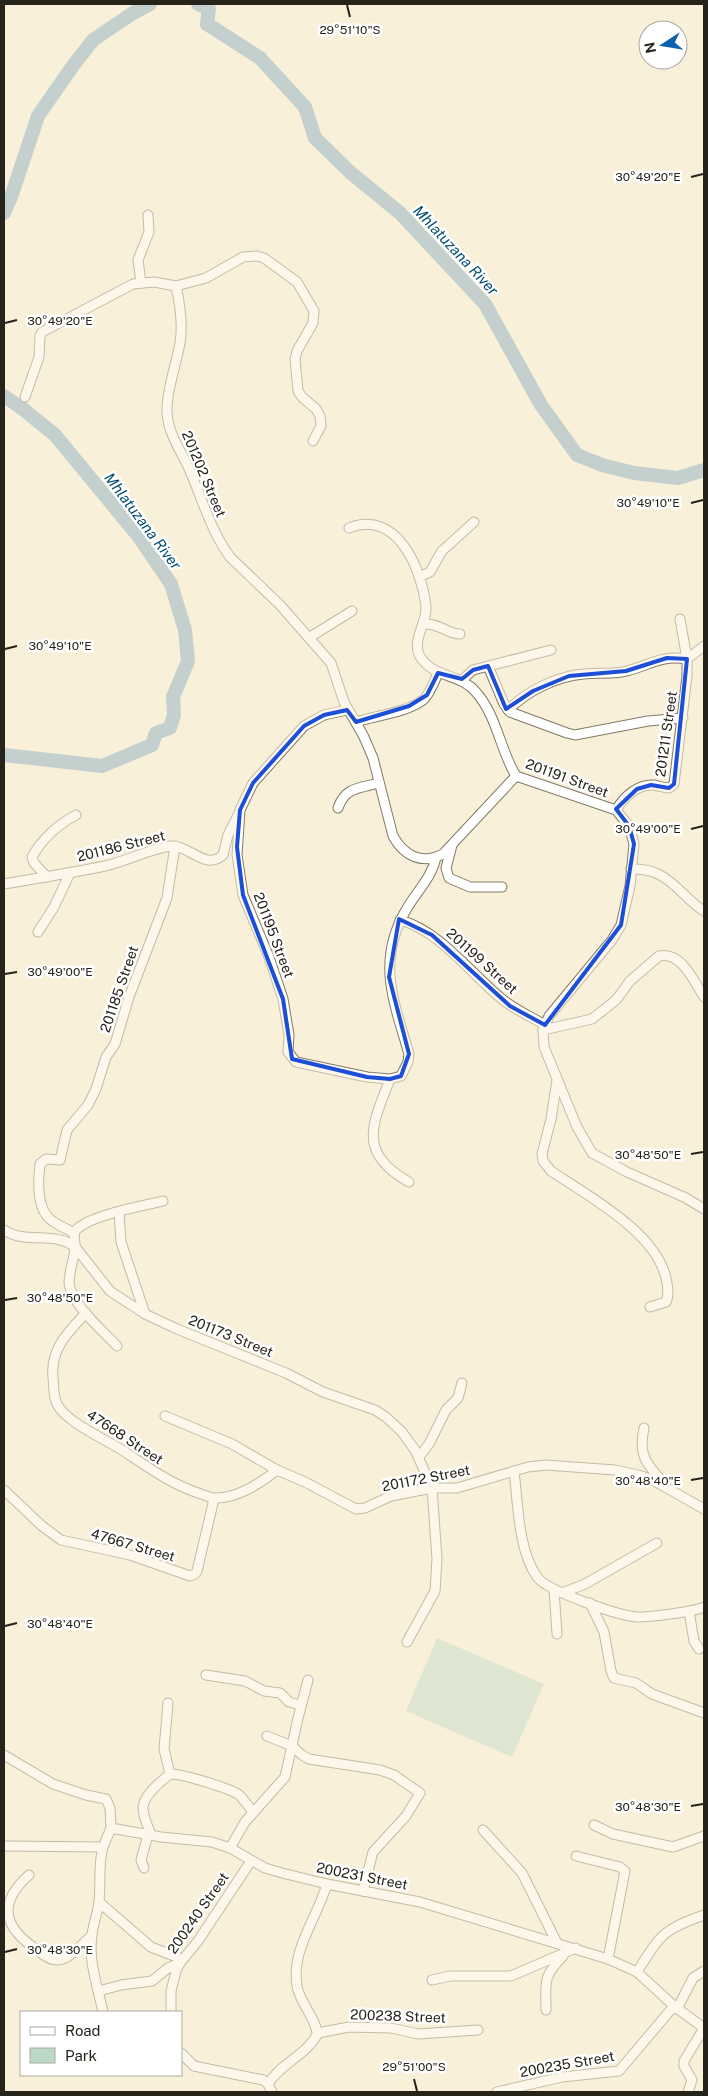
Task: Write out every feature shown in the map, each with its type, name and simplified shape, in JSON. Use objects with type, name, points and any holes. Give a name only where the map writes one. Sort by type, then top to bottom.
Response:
[{"type":"street","points":[[141,283],[138,260],[149,232],[148,215]]},
{"type":"street","points":[[25,396],[39,357],[40,336],[42,332],[123,288],[154,282],[176,286],[206,278],[243,257],[257,256],[264,258],[297,282],[312,305],[315,319],[297,351],[295,364],[298,391],[316,409],[320,416],[321,426],[313,441]]},
{"type":"street","name":"201202 Street","points":[[176,286],[181,328],[180,342],[167,408],[172,436],[196,486],[213,530],[230,557],[280,605],[331,663],[348,710],[374,758],[393,836],[410,855],[418,858],[436,857]]},
{"type":"street","points":[[419,577],[430,572],[442,551],[474,522]]},
{"type":"street","name":"201191 Street","points":[[349,528],[374,523],[388,529],[407,550],[419,577],[426,607],[424,624],[418,637],[417,648],[421,658],[438,673],[462,680],[473,689],[486,706],[516,776],[616,810],[625,820],[632,833],[634,844],[631,869],[624,917],[618,932],[549,1016],[544,1027]]},
{"type":"street","points":[[310,637],[352,611]]},
{"type":"street","name":"201211 Street","points":[[616,810],[626,796],[637,789],[651,785],[667,788],[672,786],[683,718],[687,659],[680,619]]},
{"type":"street","points":[[424,624],[437,624],[452,633],[460,634]]},
{"type":"street","points":[[508,710],[516,702],[533,691],[569,676],[626,671],[666,658],[687,659],[704,646]]},
{"type":"street","points":[[462,680],[474,670],[551,650]]},
{"type":"street","points":[[488,666],[508,710],[571,734],[648,721],[683,718]]},
{"type":"street","points":[[356,722],[409,706],[422,700],[438,673]]},
{"type":"street","name":"201195 Street","points":[[348,710],[324,715],[304,726],[253,783],[240,810],[237,854],[243,896],[269,957],[283,999],[289,1035],[289,1055],[296,1062],[303,1064],[367,1077],[390,1079]]},
{"type":"street","points":[[409,1182],[384,1164],[376,1152],[374,1144],[374,1128],[390,1079],[401,1076],[408,1062],[408,1054],[389,977],[393,935],[400,920],[433,870],[436,857],[452,844],[516,776]]},
{"type":"street","points":[[338,808],[341,798],[346,792],[379,783]]},
{"type":"street","name":"201186 Street","points":[[4,884],[113,864],[148,851],[174,846],[207,860],[216,860],[223,855],[228,836],[240,810]]},
{"type":"street","points":[[47,877],[34,863],[32,857],[51,833],[65,821],[76,815]]},
{"type":"street","points":[[452,844],[446,868],[449,878],[470,888],[502,887]]},
{"type":"street","name":"201185 Street","points":[[74,1233],[51,1220],[43,1210],[41,1204],[40,1164],[46,1159],[60,1160],[68,1130],[88,1105],[96,1089],[106,1057],[115,1044],[132,987],[167,898],[174,846]]},
{"type":"street","points":[[631,869],[657,873],[665,878],[689,901],[704,911]]},
{"type":"street","points":[[38,932],[54,907],[70,873]]},
{"type":"street","name":"201199 Street","points":[[400,920],[412,923],[432,935],[505,1002],[544,1027]]},
{"type":"street","points":[[704,997],[684,965],[669,956],[659,956],[630,981],[616,1000],[592,1019],[582,1023],[544,1027],[544,1047],[576,1127],[592,1153],[627,1172],[686,1198],[704,1209]]},
{"type":"street","points":[[557,1078],[542,1160],[551,1171],[622,1218],[656,1255],[663,1267],[669,1293],[666,1302],[650,1307]]},
{"type":"street","points":[[118,1346],[86,1313],[76,1300],[70,1286],[70,1270],[75,1247],[74,1233],[88,1222],[164,1200]]},
{"type":"street","points":[[119,1212],[121,1242],[145,1314]]},
{"type":"street","points":[[4,1230],[21,1237],[63,1240],[75,1247]]},
{"type":"street","name":"201173 Street","points":[[75,1247],[110,1291],[145,1314],[286,1373],[323,1392],[374,1410],[386,1417],[402,1432],[419,1457],[432,1488],[437,1559],[434,1591],[408,1642]]},
{"type":"street","name":"47668 Street","points":[[86,1313],[69,1331],[55,1354],[52,1370],[55,1397],[59,1407],[85,1429],[126,1452],[167,1481],[214,1498]]},
{"type":"street","points":[[419,1457],[429,1444],[446,1410],[458,1398],[462,1382]]},
{"type":"street","name":"201172 Street","points":[[165,1416],[232,1444],[276,1470],[305,1482],[356,1509],[365,1508],[391,1496],[432,1488],[457,1488],[535,1465],[615,1470],[651,1479],[704,1509]]},
{"type":"street","points":[[644,1428],[641,1443],[643,1455],[648,1466],[669,1489]]},
{"type":"street","points":[[214,1498],[240,1492],[264,1480],[276,1470]]},
{"type":"street","points":[[514,1471],[522,1535],[527,1554],[538,1577],[558,1591],[637,1617],[689,1611],[704,1607]]},
{"type":"street","name":"47667 Street","points":[[4,1490],[42,1526],[60,1540],[130,1555],[190,1576],[197,1571],[214,1498]]},
{"type":"street","points":[[558,1591],[585,1584],[657,1543]]},
{"type":"street","points":[[557,1634],[558,1591]]},
{"type":"street","points":[[590,1603],[602,1626],[614,1678],[636,1683],[652,1694],[704,1713]]},
{"type":"street","points":[[689,1611],[694,1642],[699,1649]]},
{"type":"street","points":[[206,1675],[245,1681],[264,1691],[280,1693],[289,1702],[301,1705]]},
{"type":"street","points":[[230,1848],[253,1812],[286,1777],[308,1680]]},
{"type":"street","points":[[168,1703],[164,1749],[170,1774]]},
{"type":"street","points":[[267,1736],[292,1746],[309,1759],[380,1770],[394,1775],[420,1793],[406,1816],[373,1852],[363,1891]]},
{"type":"street","points":[[4,1755],[53,1784],[86,1795],[103,1797],[108,1802],[110,1808],[110,1828],[100,1856],[99,1902],[92,1935],[94,1969],[103,2011]]},
{"type":"street","points":[[170,1774],[180,1775],[230,1791],[240,1796],[253,1812]]},
{"type":"street","points":[[144,1868],[141,1860],[149,1835],[143,1805],[150,1794],[170,1774]]},
{"type":"street","points":[[594,1825],[613,1834],[673,1847],[704,1836]]},
{"type":"street","name":"200231 Street","points":[[110,1828],[149,1835],[212,1842],[230,1848],[251,1861],[282,1873],[327,1884],[420,1902],[576,1948],[638,1972],[675,2008],[704,2028]]},
{"type":"street","points":[[483,1830],[522,1873],[557,1943]]},
{"type":"street","points":[[4,1846],[102,1847]]},
{"type":"street","points":[[576,1856],[620,1867],[625,1871],[608,1959]]},
{"type":"street","name":"200240 Street","points":[[171,2011],[171,1991],[176,1971],[181,1961],[198,1941],[251,1861]]},
{"type":"street","points":[[29,1875],[17,1887],[7,1905],[9,1921],[18,1935],[49,1958],[56,1960],[63,1959],[92,1935]]},
{"type":"street","points":[[182,2054],[194,2066],[256,2079],[270,2088],[276,2073],[313,2041],[318,2033],[301,2001],[297,1988],[296,1965],[300,1946],[316,1915],[327,1884]]},
{"type":"street","points":[[99,1902],[151,1947],[181,1961]]},
{"type":"street","points":[[638,1972],[654,1944],[664,1933],[682,1923],[704,1915]]},
{"type":"street","points":[[432,1980],[457,1976],[505,1978],[576,1948]]},
{"type":"street","points":[[546,2010],[548,1973],[566,1952]]},
{"type":"street","points":[[100,1991],[121,1985],[152,1980],[181,1961]]},
{"type":"street","name":"200235 Street","points":[[497,2092],[562,2077],[619,2071],[675,2008],[693,1978],[704,1971]]},
{"type":"street","name":"200238 Street","points":[[318,2033],[348,2027],[391,2028],[418,2034],[478,2030]]},
{"type":"street","points":[[688,2092],[692,2080],[684,2066],[684,2061],[704,2028]]},
{"type":"highlighted area","points":[[667,658],[687,659],[674,784],[669,788],[651,785],[637,789],[616,809],[629,826],[634,844],[621,925],[545,1025],[510,1006],[432,935],[399,919],[389,977],[409,1054],[401,1076],[390,1079],[367,1077],[292,1059],[283,999],[243,895],[237,847],[240,810],[253,783],[304,726],[324,715],[347,710],[356,722],[409,706],[427,695],[438,673],[462,679],[473,670],[488,666],[506,709],[533,691],[569,676],[626,671]]},
{"type":"green space","points":[[437,1638],[544,1684],[512,1757],[406,1711]]},
{"type":"waterway","name":"Mhlatuzana River","points":[[4,213],[38,116],[72,67],[93,40],[150,4]]},
{"type":"waterway","name":"Mhlatuzana River","points":[[198,4],[209,9],[207,24],[260,58],[305,107],[315,138],[351,173],[400,213],[485,304],[541,405],[577,455],[602,465],[634,473],[678,478],[704,470]]},
{"type":"waterway","name":"Mhlatuzana River","points":[[4,396],[55,435],[139,537],[171,584],[185,630],[188,661],[173,697],[174,715],[170,728],[156,733],[152,745],[102,766],[4,755]]}]
